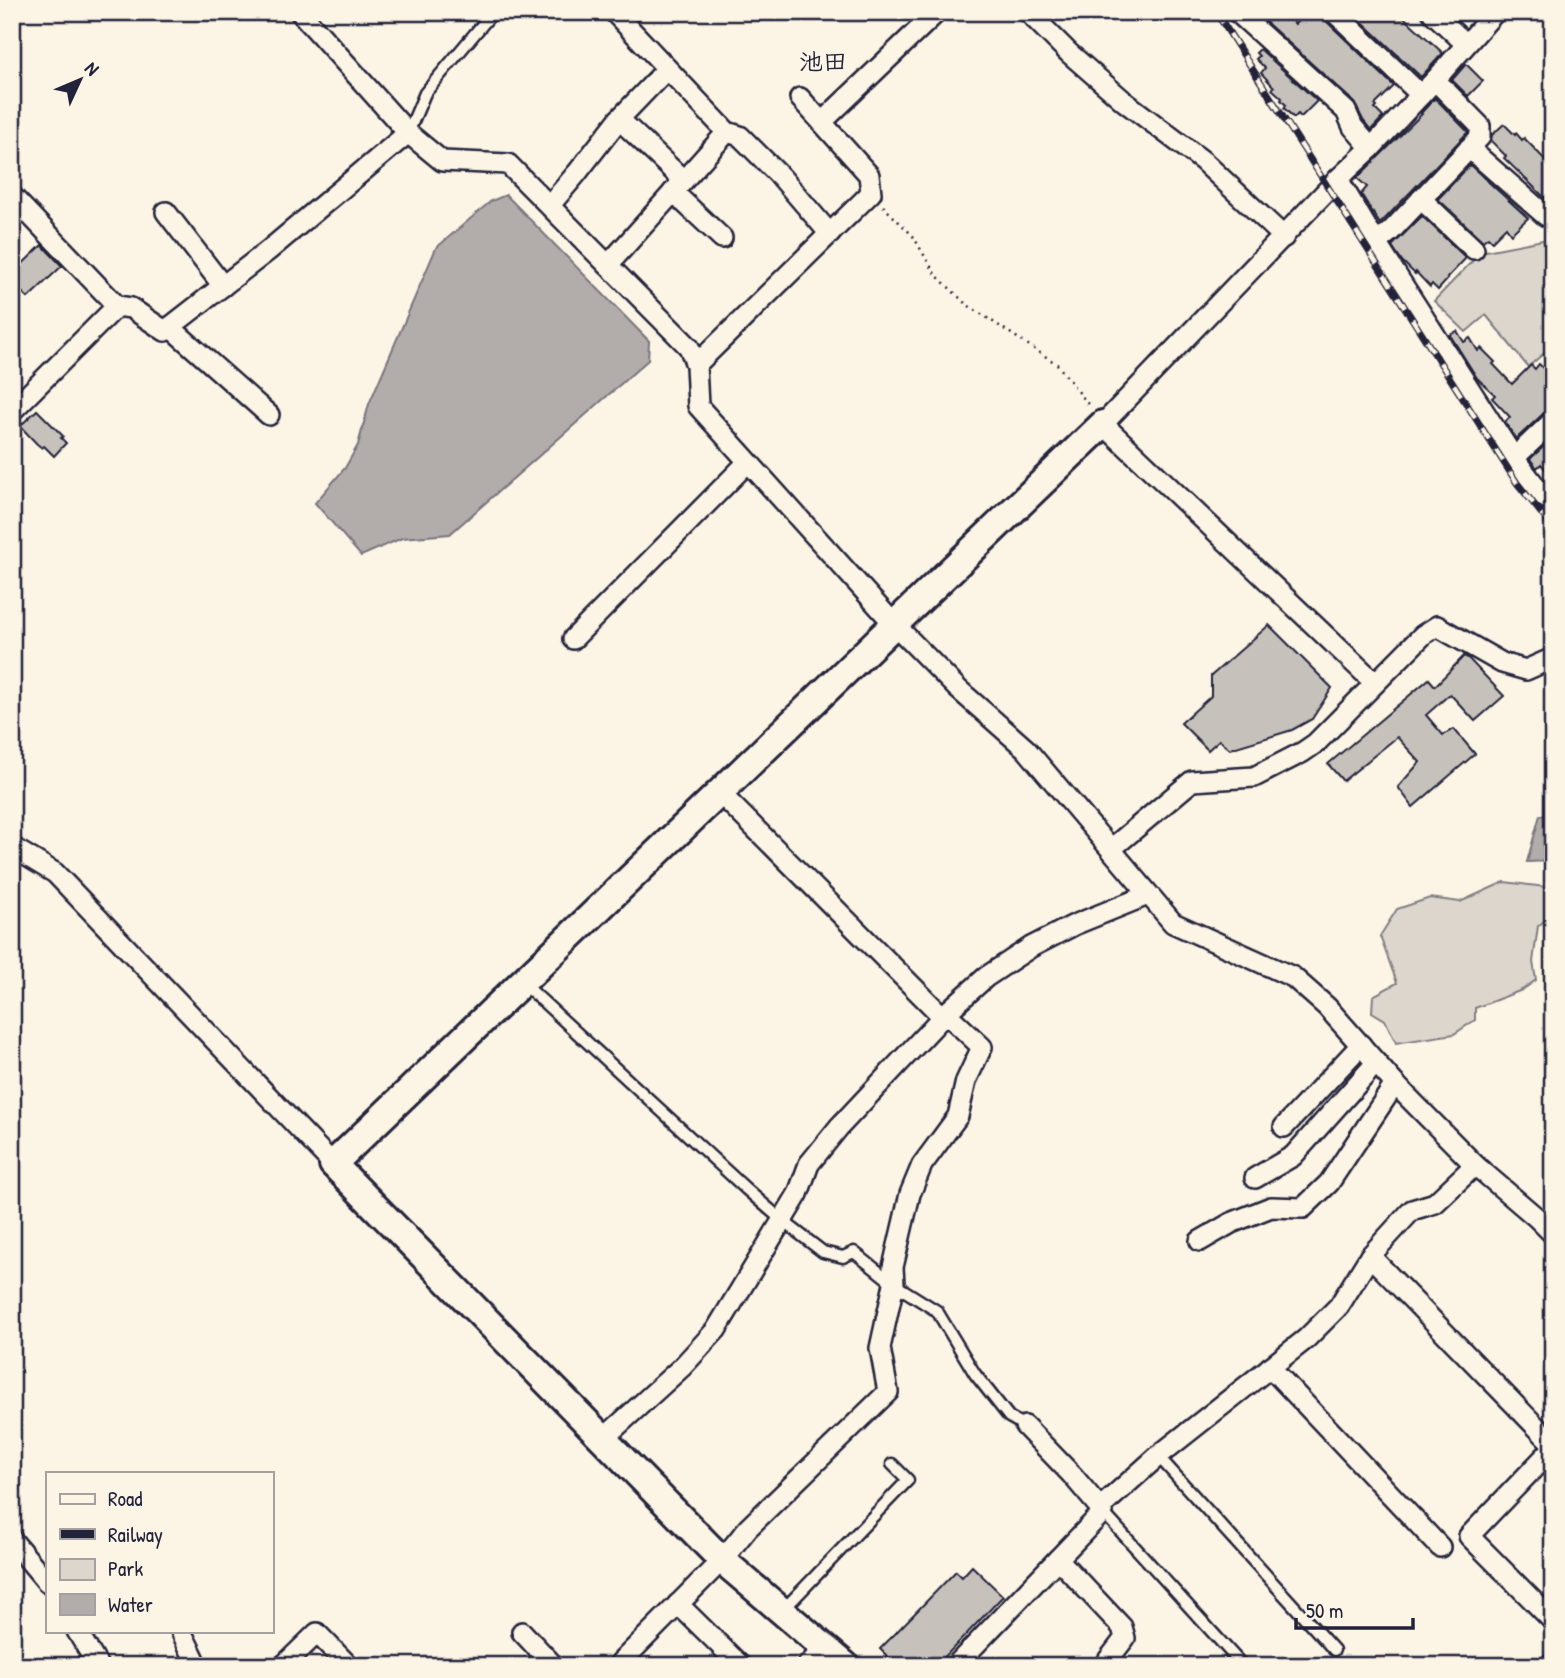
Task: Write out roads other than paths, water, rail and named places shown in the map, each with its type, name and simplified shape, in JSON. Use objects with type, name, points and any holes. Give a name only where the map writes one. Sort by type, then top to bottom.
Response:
[{"type":"street","points":[[300,12],[408,133],[442,161],[509,164],[689,347],[696,365],[698,406],[895,625],[958,689],[1026,749],[1173,923],[1293,976],[1327,1007],[1395,1084],[1475,1164],[1553,1234]]},
{"type":"street","points":[[614,12],[727,132],[740,136],[782,178],[830,234]]},
{"type":"street","points":[[822,122],[937,12]]},
{"type":"street","points":[[1028,12],[1069,53],[1125,102],[1203,161],[1284,237]]},
{"type":"street","points":[[1237,12],[1346,111],[1353,127],[1371,148]]},
{"type":"street","points":[[1334,12],[1421,95]]},
{"type":"street","points":[[1432,12],[1466,44]]},
{"type":"street","points":[[333,1164],[1103,424],[1371,148],[1494,12]]},
{"type":"street","points":[[550,205],[619,119],[667,69]]},
{"type":"street","points":[[1376,243],[1391,231],[1480,137],[1480,126],[1435,80]]},
{"type":"street","points":[[696,365],[871,193],[869,175],[800,98]]},
{"type":"street","points":[[619,119],[722,238]]},
{"type":"street","points":[[608,265],[727,132]]},
{"type":"street","points":[[12,196],[117,306],[131,308],[165,331],[270,250],[408,133]]},
{"type":"street","points":[[1469,148],[1546,216],[1553,213]]},
{"type":"street","points":[[1338,179],[1376,243],[1514,457],[1544,497],[1553,502]]},
{"type":"street","points":[[1421,199],[1474,249]]},
{"type":"street","points":[[166,212],[223,286]]},
{"type":"street","points":[[12,411],[117,306]]},
{"type":"street","points":[[170,327],[268,415]]},
{"type":"street","points":[[1514,457],[1553,421]]},
{"type":"street","points":[[1103,424],[1375,682]]},
{"type":"street","points":[[573,639],[748,462]]},
{"type":"street","points":[[1111,849],[1192,780],[1254,777],[1303,752],[1423,635],[1437,626],[1502,663],[1526,670],[1553,658]]},
{"type":"street","points":[[627,1662],[678,1604],[722,1560],[748,1528],[888,1392],[880,1348],[894,1283],[893,1267],[910,1195],[922,1165],[958,1116],[966,1081],[982,1047],[944,1014],[720,793]]},
{"type":"street","points":[[12,847],[55,873],[333,1164],[722,1560],[782,1611],[816,1657],[846,1666]]},
{"type":"street","points":[[603,1439],[682,1367],[716,1330],[783,1221],[798,1194],[809,1164],[839,1127],[944,1014],[986,977],[1031,947],[1074,925],[1148,895]]},
{"type":"street","points":[[1284,1127],[1361,1045]]},
{"type":"street","points":[[1255,1178],[1293,1156],[1376,1063]]},
{"type":"street","points":[[1200,1241],[1231,1223],[1271,1207],[1303,1208],[1329,1183],[1395,1084]]},
{"type":"street","points":[[955,1666],[1101,1510],[1158,1456],[1306,1339],[1339,1306],[1370,1256],[1412,1210],[1435,1203],[1475,1164]]},
{"type":"street","points":[[1370,1256],[1553,1446],[1469,1536],[1553,1621]]},
{"type":"street","points":[[1270,1367],[1440,1547]]},
{"type":"street","points":[[1025,1426],[1101,1510]]},
{"type":"street","points":[[12,1539],[46,1581]]},
{"type":"street","points":[[1058,1559],[1122,1627],[1125,1638],[1108,1660],[1114,1666]]},
{"type":"street","points":[[678,1604],[741,1666]]},
{"type":"street","points":[[78,1632],[98,1666]]},
{"type":"street","points":[[181,1632],[198,1666]]},
{"type":"street","points":[[522,1632],[554,1666]]},
{"type":"street","points":[[283,1666],[317,1633],[349,1666]]},
{"type":"street","points":[[1549,1666],[1553,1662]]},
{"type":"lane","points":[[408,133],[425,93],[493,12]]},
{"type":"lane","points":[[522,983],[783,1221],[823,1252],[843,1257],[854,1252],[937,1311],[975,1374],[1009,1417],[1025,1426]]},
{"type":"lane","points":[[1158,1456],[1334,1650]]},
{"type":"lane","points":[[782,1611],[908,1480],[892,1464]]},
{"type":"lane","points":[[1101,1510],[1243,1666]]},
{"type":"water","points":[[506,195],[649,341],[648,360],[450,534],[402,538],[361,556],[315,503],[345,468],[358,445],[369,404],[436,248],[491,201]]},
{"type":"water","points":[[1540,815],[1553,817],[1553,861],[1527,862]]},
{"type":"railway","points":[[1216,12],[1517,483],[1553,528]]},
{"type":"district","name":"池田","points":[[823,62]]}]
